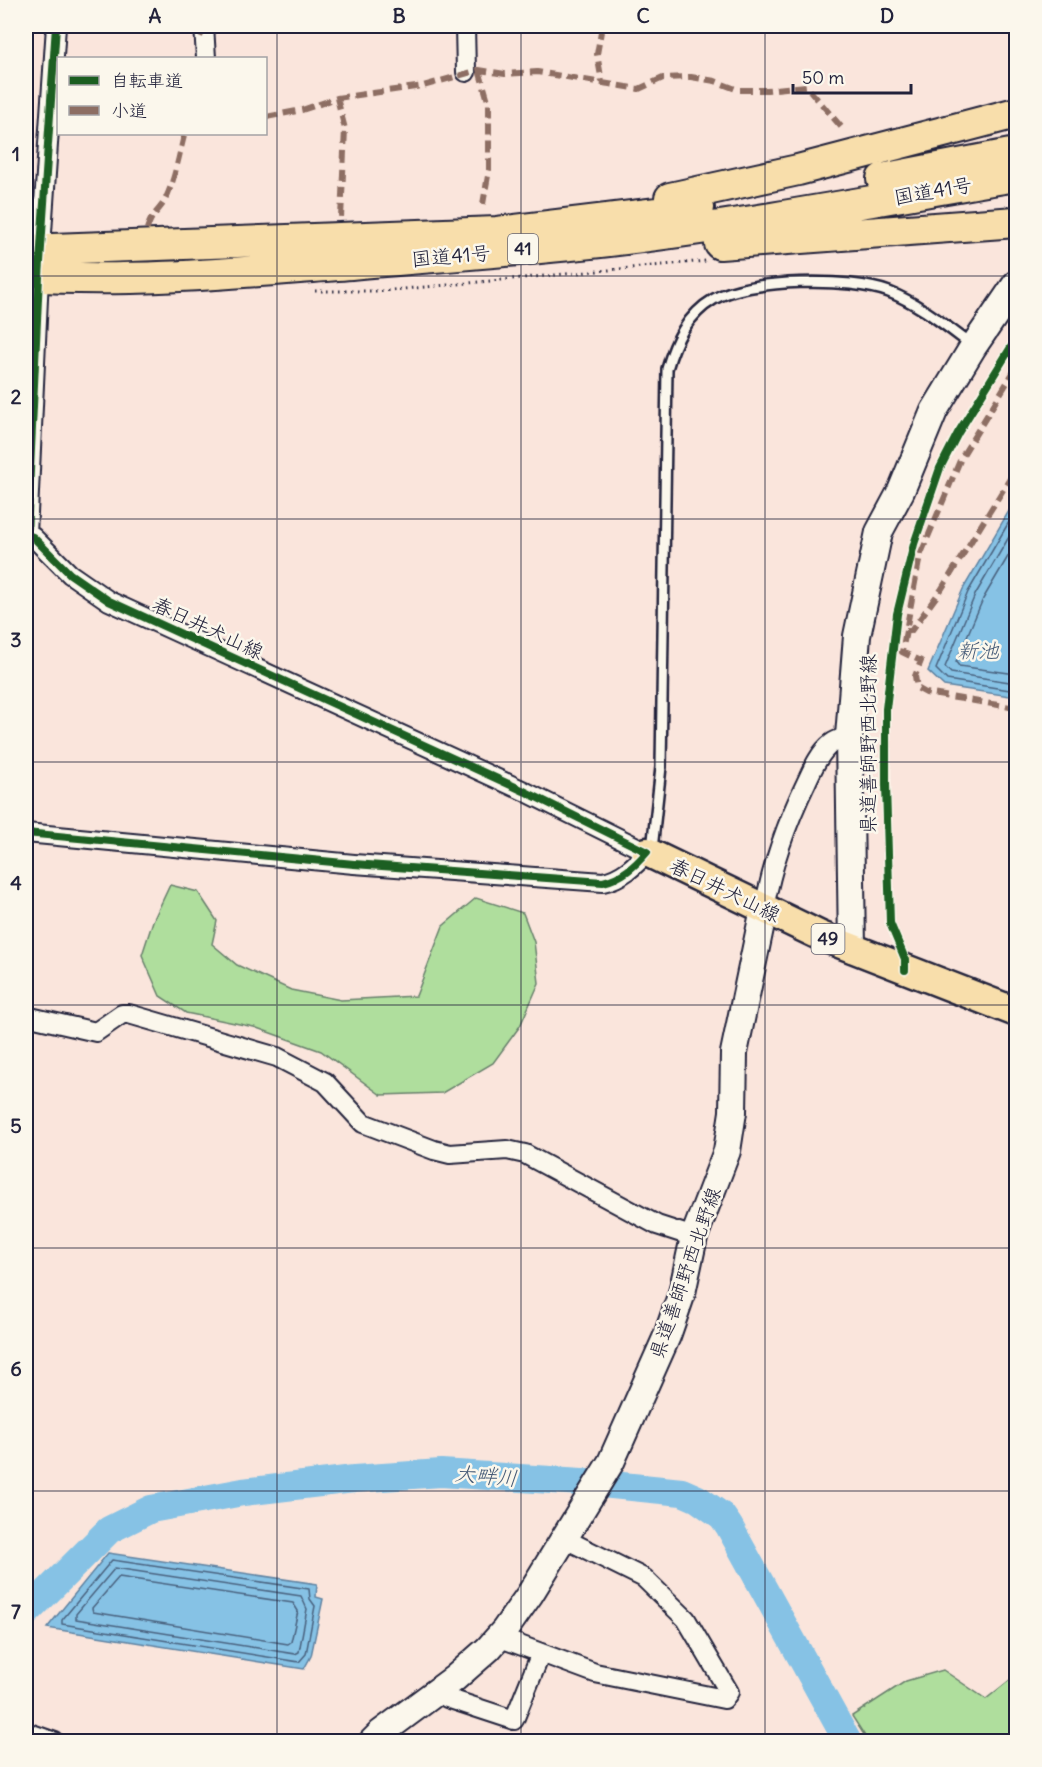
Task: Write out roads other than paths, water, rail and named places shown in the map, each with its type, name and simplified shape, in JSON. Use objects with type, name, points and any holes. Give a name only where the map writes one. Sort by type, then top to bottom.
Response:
[{"type":"highway","points":[[497,232],[536,219],[692,194],[788,173],[1017,114]]},
{"type":"highway","name":"国道41号","points":[[31,257],[497,232],[738,202],[852,185],[1017,153]]},
{"type":"highway","name":"国道41号","points":[[31,257],[71,279],[242,273],[501,252],[625,239],[772,218],[1017,176]]},
{"type":"highway","points":[[242,273],[318,279],[484,268],[728,243],[1017,222]]},
{"type":"main road","name":"県道善師野西北野線","points":[[861,952],[849,736],[857,636],[879,532],[901,491],[934,411],[973,347],[1017,284]]},
{"type":"main road","name":"県道善師野西北野線","points":[[861,952],[866,784],[866,664],[879,532]]},
{"type":"main road","name":"春日井犬山線","points":[[647,852],[764,909],[861,952],[1017,1012]]},
{"type":"main road","name":"県道善師野西北野線","points":[[372,1742],[381,1732],[471,1664],[498,1637],[530,1594],[611,1462],[668,1336],[682,1293],[694,1237],[727,1151],[733,1112],[734,1053],[764,909]]},
{"type":"street","name":"春日井犬山線","points":[[56,26],[43,220],[31,257],[26,538],[33,537],[70,574],[109,601],[524,791],[647,852]]},
{"type":"street","points":[[204,26],[206,57]]},
{"type":"street","points":[[465,26],[466,72]]},
{"type":"street","points":[[31,257],[34,221],[43,220]]},
{"type":"street","name":"県道善師野西北野線","points":[[764,909],[766,891],[776,855],[795,806],[817,760],[833,742],[849,736]]},
{"type":"street","points":[[26,833],[354,864],[603,882],[629,871],[647,852]]},
{"type":"street","points":[[26,1016],[96,1032],[122,1014],[129,1014],[249,1047],[277,1057],[325,1082],[363,1123],[450,1154],[507,1150],[525,1154],[657,1225],[694,1237]]},
{"type":"street","points":[[498,1637],[595,1672],[724,1700],[729,1692],[686,1619],[644,1578],[565,1539]]},
{"type":"street","points":[[437,1691],[447,1698],[514,1720],[541,1653]]},
{"type":"street","points":[[26,1732],[55,1742]]},
{"type":"lane","points":[[647,852],[653,840],[661,767],[667,369],[681,331],[714,299],[744,288],[816,282],[853,283],[887,291],[917,305],[973,347]]},
{"type":"water","name":"新池","points":[[1016,499],[1016,697],[944,686],[928,671],[963,589]]},
{"type":"water","points":[[108,1553],[317,1584],[316,1597],[323,1599],[311,1656],[304,1669],[47,1628]]},
{"type":"waterway","name":"大畔川","points":[[26,1613],[109,1530],[151,1509],[243,1492],[354,1479],[441,1473],[582,1482],[682,1492],[698,1499],[722,1516],[729,1526],[848,1742]]}]
